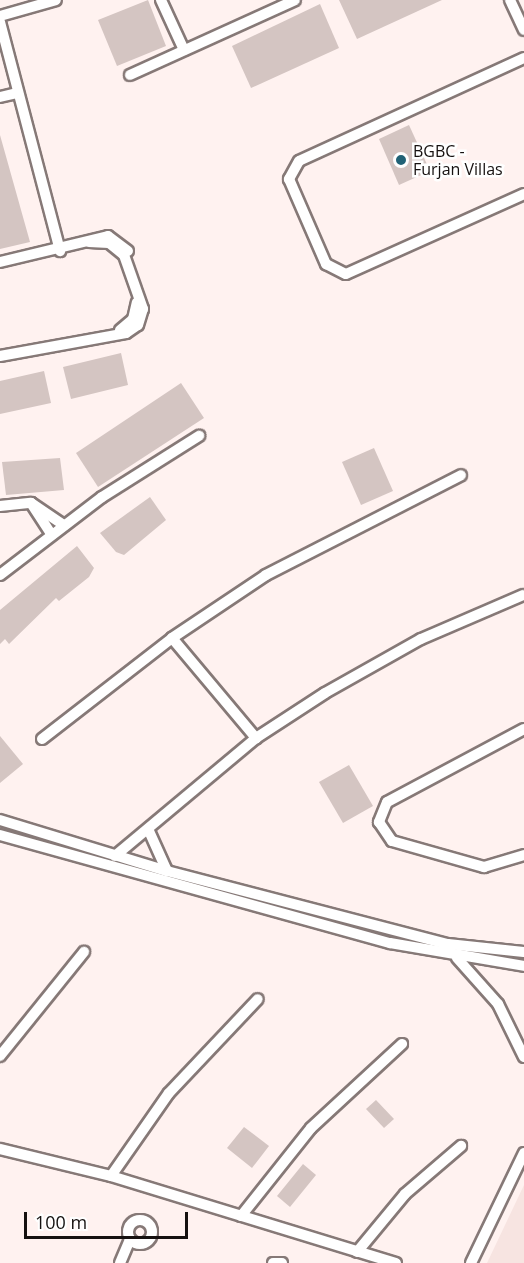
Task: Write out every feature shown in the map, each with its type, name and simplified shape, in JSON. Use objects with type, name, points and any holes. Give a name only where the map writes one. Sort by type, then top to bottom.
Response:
[{"type":"street","points":[[161,0],[184,50]]},
{"type":"street","points":[[130,75],[294,0]]},
{"type":"street","points":[[510,0],[524,30]]},
{"type":"street","points":[[0,16],[52,1]]},
{"type":"street","points":[[0,22],[60,250]]},
{"type":"street","points":[[524,58],[299,160],[288,179],[326,264],[346,274],[524,194]]},
{"type":"street","points":[[0,97],[18,93]]},
{"type":"street","points":[[0,262],[89,242],[113,245],[129,265],[138,298],[129,324],[110,335],[0,356]]},
{"type":"street","points":[[0,575],[63,525],[199,436]]},
{"type":"street","points":[[42,739],[172,638],[314,547],[461,475]]},
{"type":"street","points":[[0,506],[31,503],[63,525]]},
{"type":"street","points":[[31,503],[52,535]]},
{"type":"street","points":[[115,856],[149,831],[165,810],[256,738],[373,665],[523,595]]},
{"type":"street","points":[[172,638],[256,738]]},
{"type":"street","points":[[524,729],[387,802],[379,822],[392,841],[484,867],[524,855]]},
{"type":"street","points":[[0,820],[166,871],[448,944],[524,952]]},
{"type":"street","points":[[149,831],[166,871]]},
{"type":"street","points":[[0,835],[457,958],[524,966]]},
{"type":"street","points":[[0,1056],[84,952]]},
{"type":"street","points":[[457,958],[498,1004],[524,1057]]},
{"type":"street","points":[[111,1176],[169,1093],[258,999]]},
{"type":"street","points":[[241,1216],[311,1128],[402,1044]]},
{"type":"street","points":[[357,1252],[405,1194],[461,1146]]},
{"type":"street","points":[[0,1149],[111,1176],[396,1263]]},
{"type":"street","points":[[471,1263],[524,1153]]},
{"type":"street","points":[[120,1263],[130,1239]]},
{"type":"street","points":[[273,1263],[282,1263]]},
{"type":"shaded area","points":[[524,1185],[524,1263],[487,1263]]},
{"type":"building","points":[[148,0],[166,46],[117,66],[98,20]]},
{"type":"building","points":[[339,0],[442,0],[357,39]]},
{"type":"building","points":[[320,4],[339,48],[251,88],[232,46]]},
{"type":"building","points":[[409,125],[430,171],[399,185],[379,139]]},
{"type":"building","points":[[0,135],[30,242],[0,249]]},
{"type":"building","points":[[121,353],[128,385],[71,399],[63,367]]},
{"type":"building","points":[[44,371],[51,403],[0,414],[0,381]]},
{"type":"building","points":[[181,383],[204,418],[98,487],[76,453]]},
{"type":"building","points":[[374,448],[393,491],[361,505],[342,462]]},
{"type":"building","points":[[60,458],[64,490],[6,495],[2,462]]},
{"type":"building","points":[[150,497],[166,520],[124,555],[116,552],[100,533]]},
{"type":"building","points":[[77,546],[94,568],[89,577],[59,601],[56,598],[9,644],[5,639],[0,644],[0,610]]},
{"type":"building","points":[[0,736],[23,764],[0,783]]},
{"type":"building","points":[[349,765],[373,806],[343,823],[319,782]]},
{"type":"building","points":[[376,1100],[394,1119],[384,1128],[366,1109]]},
{"type":"building","points":[[244,1127],[269,1146],[252,1168],[227,1148]]},
{"type":"building","points":[[303,1164],[316,1175],[290,1207],[277,1196]]},
{"type":"place","name":"BGBC - Furjan Villas","points":[[401,160]]}]
